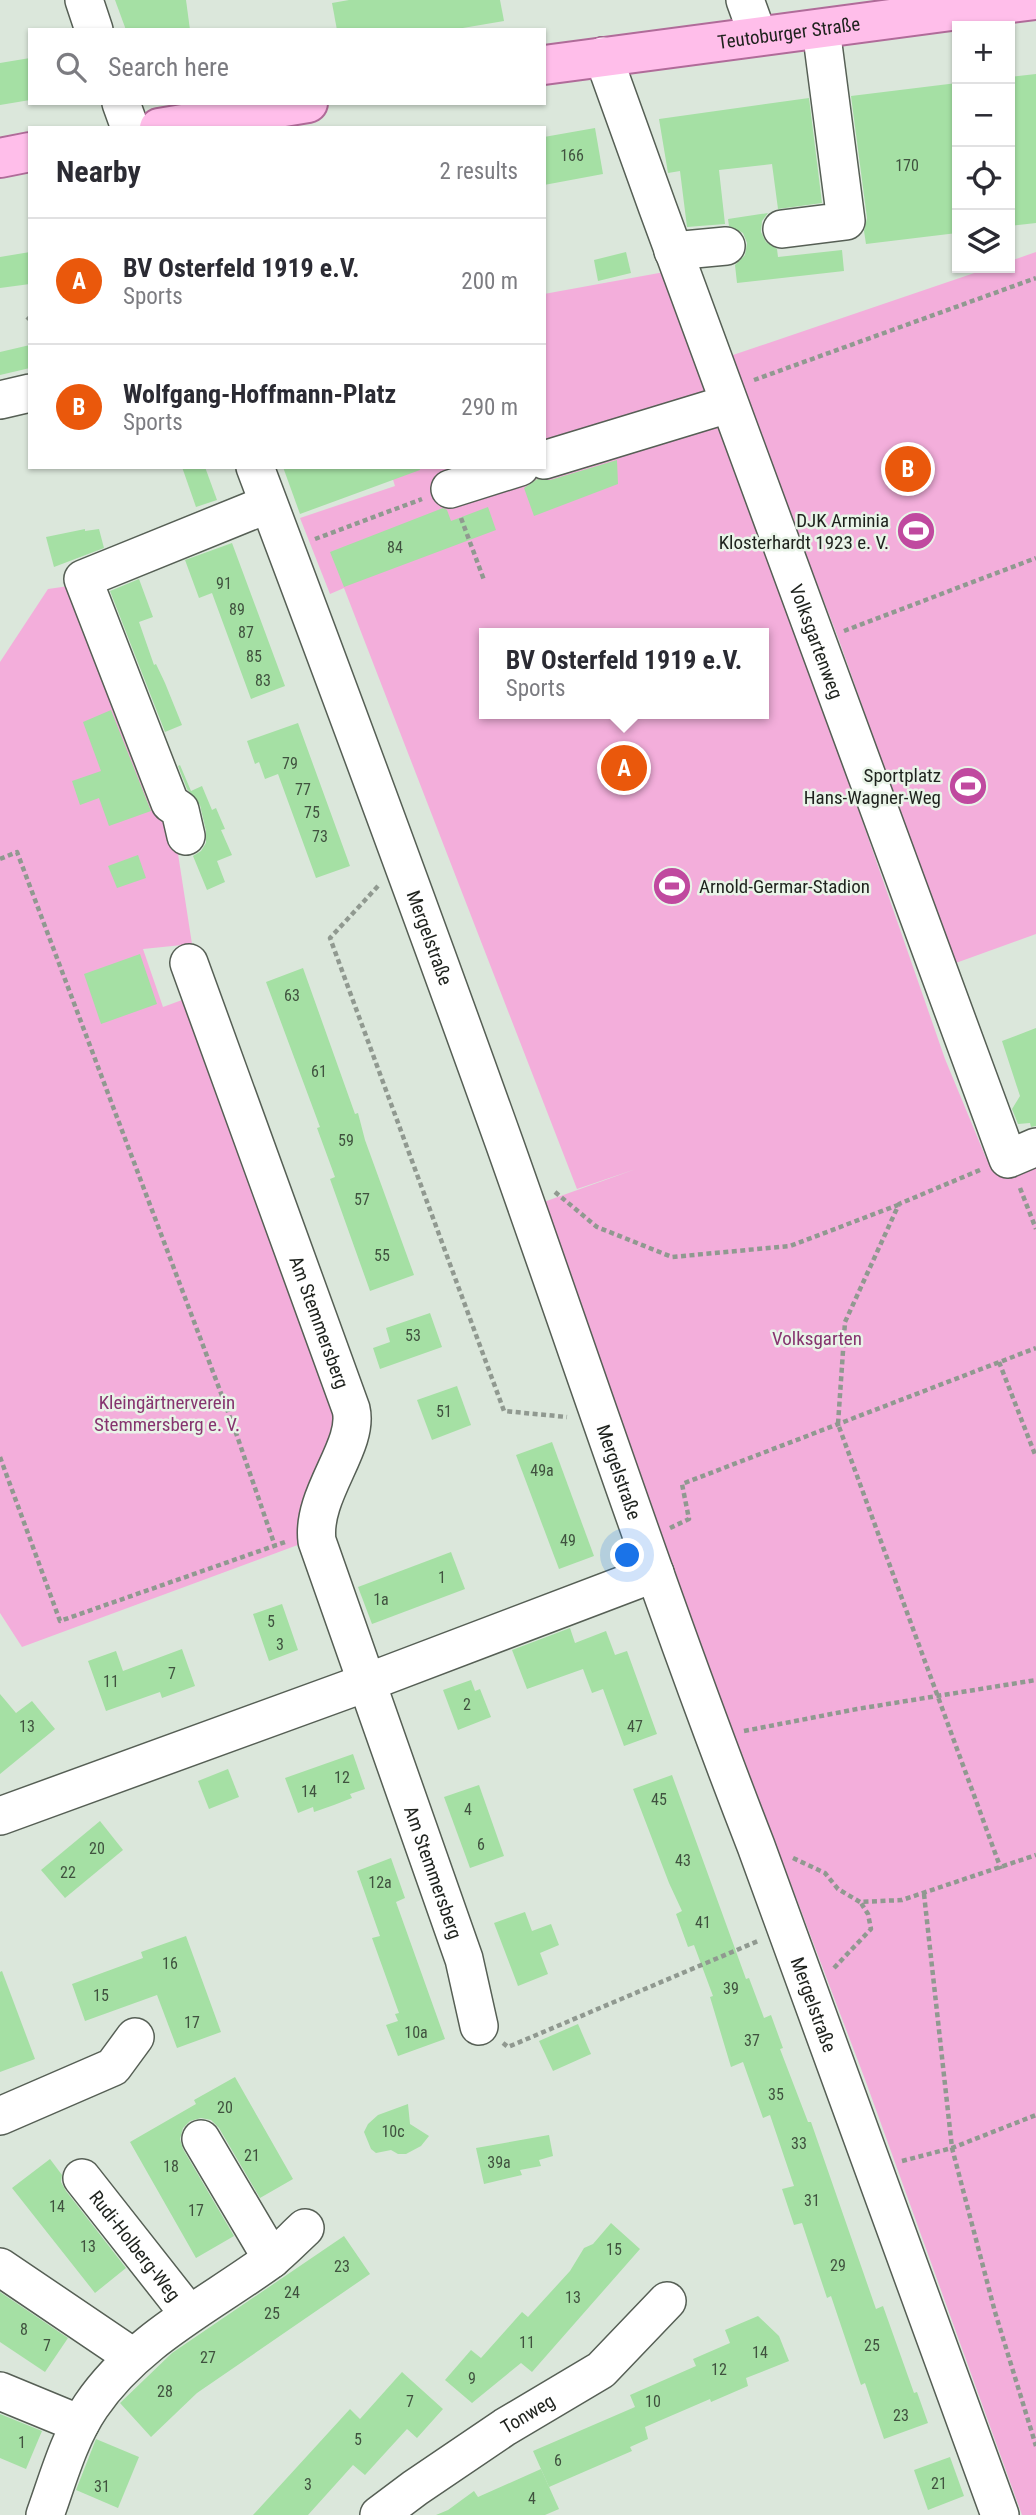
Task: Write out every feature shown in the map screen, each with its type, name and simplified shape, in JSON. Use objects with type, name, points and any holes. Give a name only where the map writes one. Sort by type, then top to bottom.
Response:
[{"type":"main road","name":"Teutoburger Straße","points":[[546,65],[1034,0]]},
{"type":"main road","points":[[171,126],[296,105]]},
{"type":"main road","points":[[0,158],[28,152]]},
{"type":"street","points":[[84,0],[93,28]]},
{"type":"street","points":[[745,0],[758,36]]},
{"type":"street","points":[[782,229],[846,221],[821,29]]},
{"type":"street","name":"Volksgartenweg","points":[[603,56],[817,641],[1022,1153]]},
{"type":"street","points":[[122,105],[129,126]]},
{"type":"street","points":[[673,251],[726,246]]},
{"type":"street","points":[[0,400],[28,393]]},
{"type":"street","points":[[546,459],[726,398]]},
{"type":"street","name":"Mergelstraße","points":[[256,469],[505,1145],[713,1737],[756,1846],[1000,2515]]},
{"type":"street","points":[[433,495],[514,469]]},
{"type":"street","points":[[186,836],[180,810],[170,803],[83,579],[268,504]]},
{"type":"street","name":"Am Stemmersberg","points":[[189,963],[354,1422],[326,1491],[316,1532],[320,1550],[464,1959],[479,2026]]},
{"type":"street","points":[[0,1816],[368,1682],[655,1573]]},
{"type":"street","points":[[0,2116],[113,2067],[135,2037]]},
{"type":"street","points":[[201,2138],[272,2259]]},
{"type":"street","name":"Rudi-Holberg-Weg","points":[[82,2178],[190,2314]]},
{"type":"street","name":"Rudi-Holberg-Weg","points":[[44,2515],[80,2424],[111,2379],[132,2357],[272,2259],[304,2228]]},
{"type":"street","points":[[0,2267],[132,2357]]},
{"type":"street","name":"Tonweg","points":[[379,2515],[516,2420],[601,2370],[667,2301]]},
{"type":"street","points":[[0,2391],[80,2424]]},
{"type":"path","points":[[726,398],[1036,278]]},
{"type":"path","points":[[338,531],[433,495],[484,580]]},
{"type":"path","points":[[817,641],[1036,558]]},
{"type":"path","points":[[0,859],[18,852],[236,1433],[275,1546]]},
{"type":"path","points":[[400,861],[330,938],[504,1412],[600,1419]]},
{"type":"path","points":[[550,1187],[597,1227],[672,1257],[790,1246],[1022,1153],[1036,1229]]},
{"type":"path","points":[[899,1204],[845,1322],[838,1424],[1001,1868]]},
{"type":"path","points":[[671,1527],[689,1519],[682,1484],[1036,1348]]},
{"type":"path","points":[[999,1362],[1036,1457]]},
{"type":"path","points":[[0,1457],[60,1621],[316,1532]]},
{"type":"path","points":[[713,1737],[1036,1680]]},
{"type":"path","points":[[756,1846],[825,1873],[838,1889],[860,1902],[868,1914],[871,1929],[810,1993]]},
{"type":"path","points":[[860,1902],[902,1900],[1036,1855]]},
{"type":"path","points":[[924,1894],[952,2148],[995,2312],[1036,2446]]},
{"type":"path","points":[[479,2026],[509,2047],[785,1930]]},
{"type":"path","points":[[875,2169],[952,2148],[1036,2115]]},
{"type":"green space","name":"Volksgarten","points":[[1036,252],[1036,934],[953,964],[839,640],[755,424],[722,437],[745,483],[945,1059],[986,1158],[1036,1137],[1036,2515],[1022,2515],[866,2082],[609,1404],[541,1203],[636,1169],[577,1189],[344,588],[330,594],[300,518],[395,486],[390,469],[546,469],[546,294],[659,273],[691,264],[730,356],[974,273],[1015,273],[1015,259]]},
{"type":"green space","name":"Kleingärtnerverein Stemmersberg e. V.","points":[[76,585],[176,841],[192,944],[143,949],[163,1007],[193,996],[345,1413],[303,1543],[22,1647],[0,1613],[0,662],[48,589]]},
{"type":"building","points":[[115,0],[186,0],[190,28],[125,28]]},
{"type":"building","points":[[349,0],[500,0],[504,21],[463,28],[337,28],[332,3]]},
{"type":"building","points":[[28,58],[28,100],[0,105],[0,63]]},
{"type":"building","points":[[1036,74],[1036,223],[1015,225],[1015,84],[1015,76]]},
{"type":"building","points":[[952,84],[952,234],[866,244],[864,231],[867,218],[851,96]]},
{"type":"building","points":[[809,98],[822,203],[778,209],[772,164],[719,170],[725,224],[687,227],[680,171],[668,173],[659,119]]},
{"type":"building","points":[[595,128],[603,174],[546,185],[546,137]]},
{"type":"building","points":[[768,213],[762,221],[761,232],[766,242],[777,249],[778,257],[842,250],[844,271],[737,283],[735,265],[745,255],[747,243],[743,233],[729,226],[728,219]]},
{"type":"building","points":[[28,252],[28,284],[0,288],[0,257]]},
{"type":"building","points":[[626,252],[631,273],[598,281],[594,260]]},
{"type":"building","points":[[28,345],[28,368],[0,375],[0,352]]},
{"type":"building","points":[[617,460],[618,484],[534,516],[524,488],[537,479],[550,480]]},
{"type":"building","points":[[183,469],[206,469],[217,500],[196,507]]},
{"type":"building","points":[[284,469],[420,469],[420,470],[300,514]]},
{"type":"building","points":[[488,507],[496,530],[344,587],[330,552],[443,508],[447,510],[451,521]]},
{"type":"building","points":[[99,529],[104,548],[54,567],[46,537]]},
{"type":"building","points":[[232,543],[285,686],[251,699],[212,593],[199,598],[185,560]]},
{"type":"building","points":[[139,579],[153,617],[139,622],[154,665],[156,664],[165,683],[182,725],[165,732],[110,591]]},
{"type":"building","points":[[111,710],[151,811],[109,826],[99,798],[80,805],[72,781],[101,771],[83,722]]},
{"type":"building","points":[[298,723],[350,866],[316,878],[278,774],[265,779],[259,762],[255,764],[247,741]]},
{"type":"building","points":[[180,765],[191,791],[202,786],[212,810],[216,808],[225,829],[221,830],[232,855],[217,861],[225,882],[207,890],[193,856],[201,851],[206,843],[206,831],[200,805],[187,789],[178,766]]},
{"type":"building","points":[[138,855],[146,878],[117,888],[108,866]]},
{"type":"building","points":[[140,954],[157,1004],[101,1024],[84,974]]},
{"type":"building","points":[[303,968],[355,1114],[358,1113],[365,1140],[414,1275],[370,1291],[330,1179],[335,1177],[317,1128],[320,1127],[266,982]]},
{"type":"building","points":[[1036,1028],[1036,1126],[1031,1127],[1030,1123],[1018,1124],[1012,1109],[1020,1096],[1002,1041]]},
{"type":"building","points":[[430,1313],[442,1347],[380,1369],[373,1348],[390,1342],[386,1328]]},
{"type":"building","points":[[457,1386],[471,1425],[432,1440],[417,1400]]},
{"type":"building","points":[[552,1442],[594,1556],[559,1569],[516,1455]]},
{"type":"building","points":[[451,1552],[465,1589],[372,1624],[358,1587]]},
{"type":"building","points":[[282,1604],[298,1650],[269,1661],[253,1614]]},
{"type":"building","points":[[570,1628],[575,1643],[606,1631],[615,1655],[627,1651],[657,1734],[624,1746],[603,1689],[592,1693],[583,1669],[527,1689],[512,1650]]},
{"type":"building","points":[[182,1649],[195,1686],[162,1698],[160,1692],[106,1711],[88,1661],[116,1651],[123,1671]]},
{"type":"building","points":[[471,1680],[475,1691],[480,1689],[491,1717],[458,1730],[443,1690]]},
{"type":"building","points":[[0,1694],[16,1713],[32,1701],[55,1729],[0,1774]]},
{"type":"building","points":[[353,1754],[365,1789],[350,1794],[352,1798],[334,1805],[314,1812],[313,1807],[298,1813],[285,1778]]},
{"type":"building","points":[[228,1769],[239,1797],[209,1809],[198,1781]]},
{"type":"building","points":[[672,1775],[746,1979],[749,1978],[764,2018],[771,2015],[783,2048],[780,2049],[808,2122],[811,2122],[876,2309],[883,2306],[914,2393],[917,2392],[928,2423],[884,2439],[865,2383],[861,2385],[831,2296],[827,2298],[802,2223],[794,2225],[782,2189],[794,2186],[770,2115],[763,2118],[743,2062],[731,2067],[710,1997],[713,1996],[694,1945],[688,1947],[676,1914],[682,1911],[633,1789]]},
{"type":"building","points":[[479,1785],[504,1856],[470,1868],[444,1797]]},
{"type":"building","points":[[100,1821],[123,1850],[65,1898],[41,1870]]},
{"type":"building","points":[[391,1858],[405,1898],[396,1902],[445,2039],[398,2056],[386,2025],[398,2021],[395,2014],[399,2013],[372,1938],[380,1936],[357,1871]]},
{"type":"building","points":[[525,1912],[532,1931],[551,1924],[559,1945],[540,1953],[548,1974],[518,1986],[494,1923]]},
{"type":"building","points":[[186,1936],[221,2032],[177,2048],[157,1995],[85,2021],[72,1984],[143,1958],[141,1952]]},
{"type":"building","points":[[2,1971],[35,2059],[0,2072],[0,1972]]},
{"type":"building","points":[[578,2024],[591,2054],[553,2071],[539,2041]]},
{"type":"building","points":[[235,2077],[293,2179],[260,2198],[219,2128],[211,2120],[201,2118],[190,2121],[183,2128],[180,2139],[183,2149],[234,2236],[196,2258],[130,2142],[196,2104],[194,2100]]},
{"type":"building","points":[[408,2104],[410,2124],[429,2136],[421,2146],[406,2154],[391,2150],[376,2153],[371,2149],[364,2132],[368,2124],[378,2115]]},
{"type":"building","points":[[549,2135],[553,2156],[539,2160],[541,2166],[520,2170],[522,2175],[484,2184],[476,2148]]},
{"type":"building","points":[[50,2159],[62,2175],[61,2182],[66,2191],[126,2268],[95,2293],[12,2188]]},
{"type":"building","points":[[611,2223],[640,2249],[532,2372],[521,2363],[472,2403],[445,2380],[471,2350],[481,2358],[522,2312],[528,2317],[570,2271],[584,2248],[593,2244]]},
{"type":"building","points":[[344,2236],[370,2274],[197,2393],[151,2437],[120,2403],[172,2353]]},
{"type":"building","points":[[0,2292],[68,2338],[45,2372],[0,2342]]},
{"type":"building","points":[[758,2316],[779,2336],[789,2361],[746,2378],[748,2386],[645,2427],[648,2439],[630,2447],[632,2451],[549,2487],[533,2451],[635,2407],[630,2395],[696,2366],[693,2359],[730,2343],[725,2330]]},
{"type":"building","points":[[402,2372],[443,2409],[417,2438],[407,2429],[365,2475],[353,2465],[308,2515],[253,2515],[350,2409],[360,2419]]},
{"type":"building","points":[[0,2414],[42,2431],[26,2469],[0,2458]]},
{"type":"building","points":[[96,2439],[139,2457],[118,2508],[76,2490]]},
{"type":"building","points":[[950,2457],[964,2496],[928,2510],[914,2470]]},
{"type":"building","points":[[541,2469],[559,2509],[545,2515],[436,2515],[448,2510],[474,2491],[478,2497]]},
{"type":"place","name":"Wolfgang-Hoffmann-Platz","points":[[908,469]]},
{"type":"place","name":"DJK Arminia Klosterhardt 1923 e. V.","points":[[916,531]]},
{"type":"place","name":"BV Osterfeld 1919 e.V.","points":[[624,768]]},
{"type":"place","name":"Sportplatz Hans-Wagner-Weg","points":[[968,786]]},
{"type":"place","name":"Arnold-Germar-Stadion","points":[[672,886]]}]
